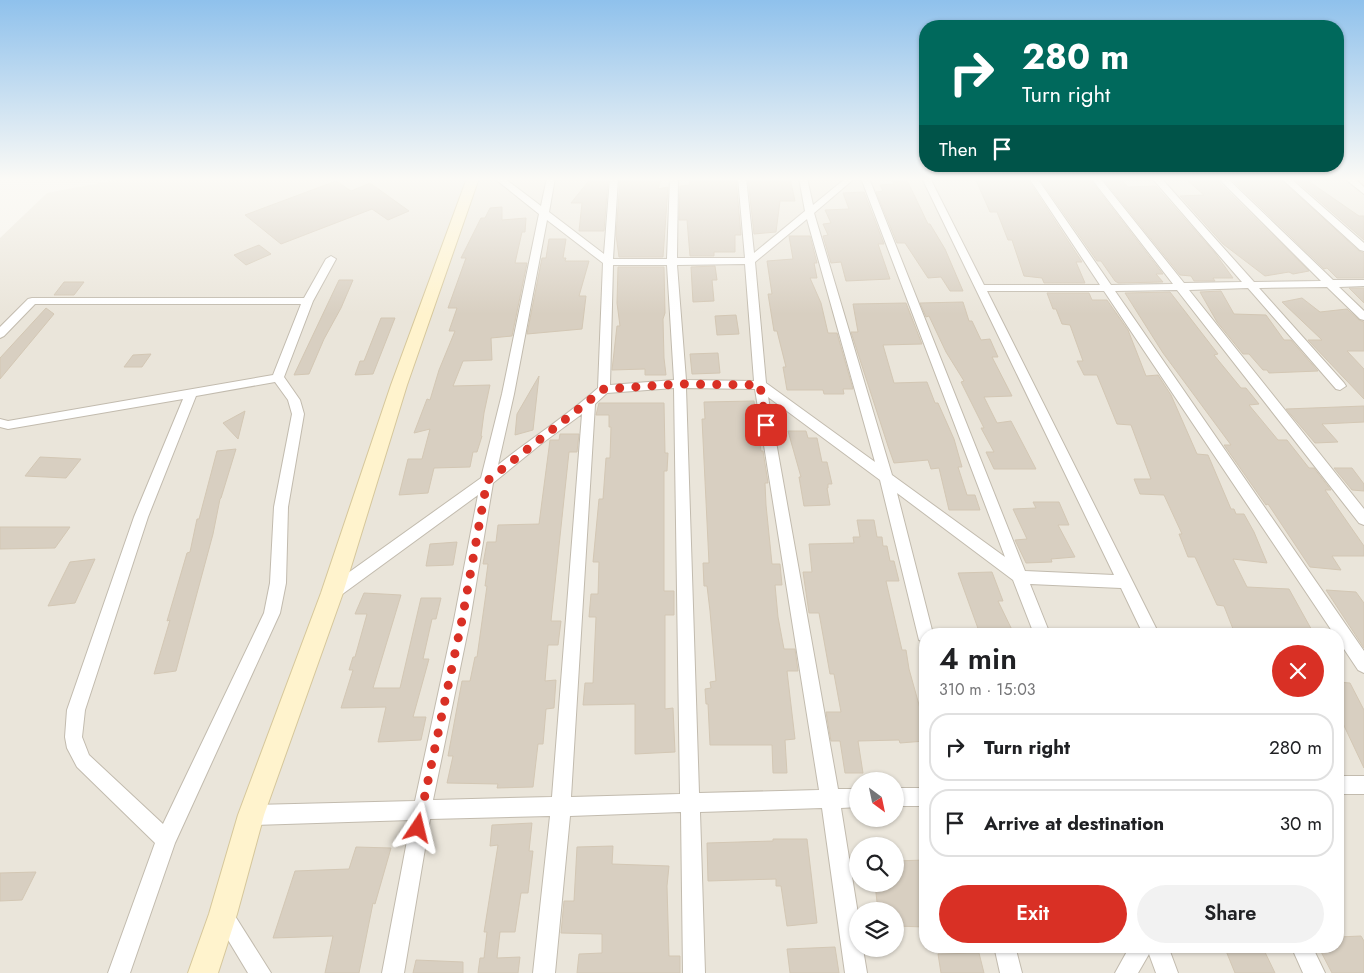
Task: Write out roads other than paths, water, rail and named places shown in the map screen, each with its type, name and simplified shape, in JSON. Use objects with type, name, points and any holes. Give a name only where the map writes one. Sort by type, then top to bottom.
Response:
[{"type":"street","points":[[203,973],[223,914],[251,815],[332,593],[399,385],[457,223]]},
{"type":"street","points":[[393,973],[422,810],[462,620],[487,481],[508,394],[542,223]]},
{"type":"street","points":[[559,223],[608,262],[672,263],[750,262],[798,223]]},
{"type":"street","points":[[604,389],[611,223]]},
{"type":"street","points":[[673,223],[672,263],[680,384],[694,973]]},
{"type":"street","points":[[746,223],[760,385],[830,799],[856,973]]},
{"type":"street","points":[[813,223],[886,478],[923,628]]},
{"type":"street","points":[[883,223],[1040,628]]},
{"type":"street","points":[[949,223],[1148,628]]},
{"type":"street","points":[[1064,223],[1339,628]]},
{"type":"street","points":[[1131,223],[1364,519]]},
{"type":"street","points":[[1195,223],[1340,386]]},
{"type":"street","points":[[1269,223],[1364,317]]},
{"type":"street","points":[[1336,223],[1364,248]]},
{"type":"street","points":[[278,378],[308,301],[331,259]]},
{"type":"street","points":[[981,288],[1364,284]]},
{"type":"street","points":[[0,334],[32,302],[308,301]]},
{"type":"street","points":[[3,425],[278,378]]},
{"type":"street","points":[[119,973],[166,840],[262,640],[272,613],[278,583],[281,507],[298,414],[297,406],[291,394],[278,378]]},
{"type":"street","points":[[332,593],[487,481],[536,441],[589,403],[604,389],[680,384],[760,385],[1021,578],[1126,582]]},
{"type":"street","points":[[166,840],[84,761],[75,747],[72,734],[76,710],[141,517],[191,394]]},
{"type":"street","points":[[544,973],[561,806],[589,403]]},
{"type":"street","points":[[1344,636],[1364,665]]},
{"type":"street","points":[[1344,785],[1364,784]]},
{"type":"street","points":[[904,797],[919,797]]},
{"type":"street","points":[[251,815],[849,798]]},
{"type":"street","points":[[223,914],[260,973]]},
{"type":"street","points":[[1006,953],[1011,973]]},
{"type":"street","points":[[1126,973],[1138,953]]},
{"type":"street","points":[[1160,953],[1167,973]]},
{"type":"street","points":[[1304,953],[1314,973]]}]
